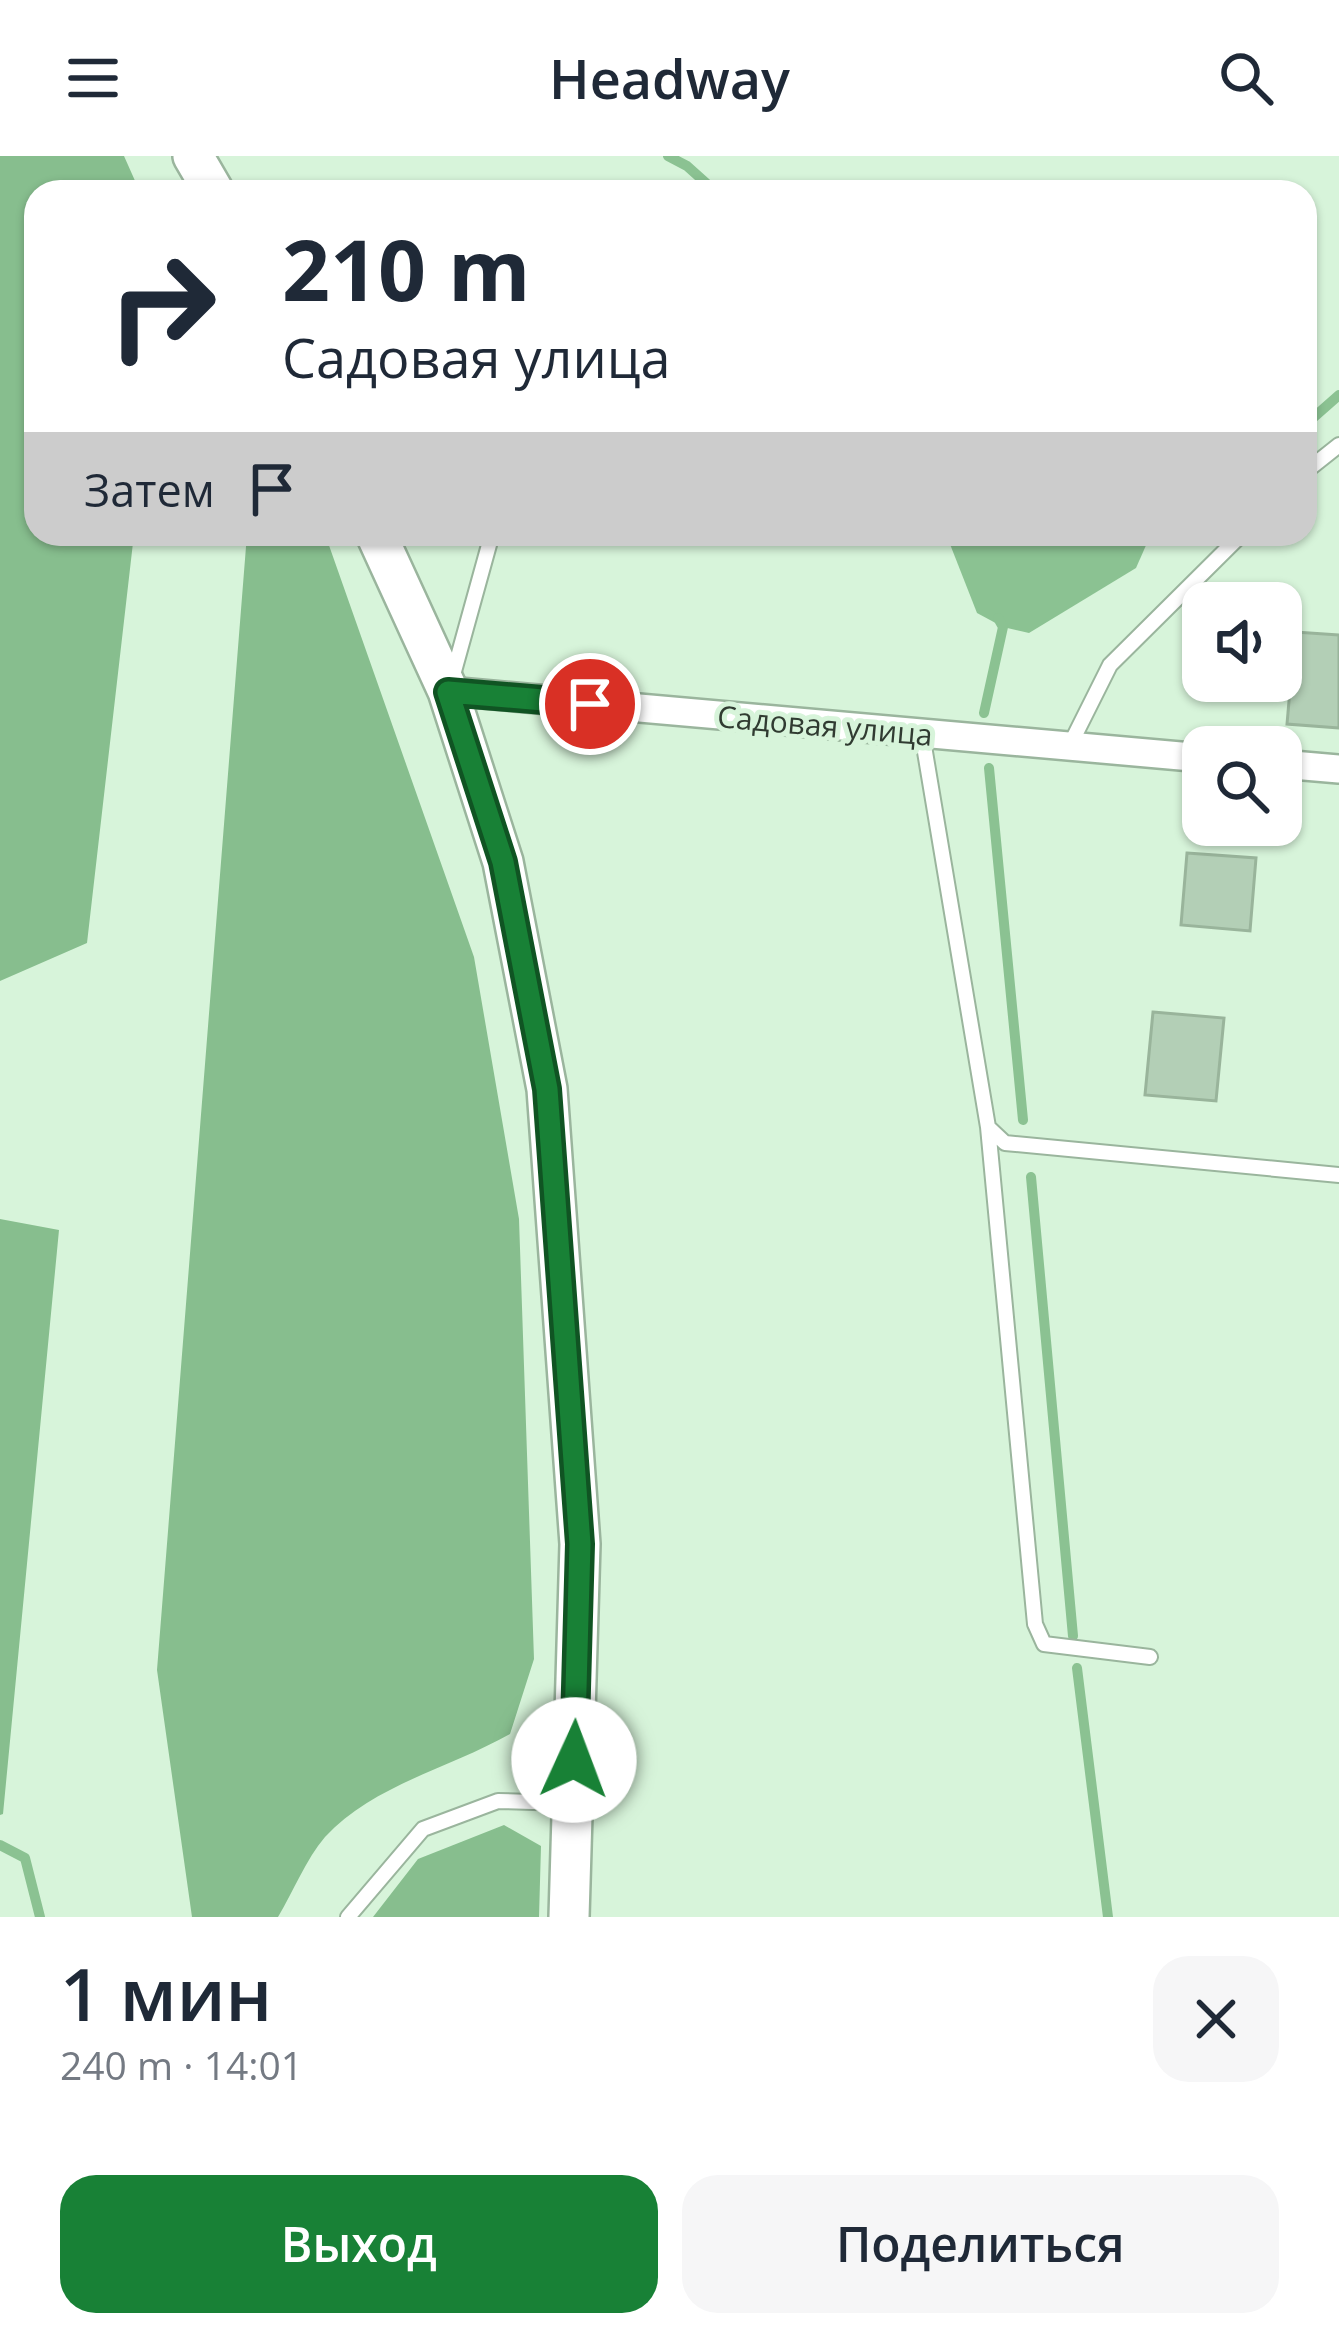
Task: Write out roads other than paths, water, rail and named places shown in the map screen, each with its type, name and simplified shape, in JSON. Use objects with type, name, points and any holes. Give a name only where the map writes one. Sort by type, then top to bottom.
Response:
[{"type":"street","points":[[381,546],[448,692],[503,862],[547,1089],[580,1544],[569,1917]]},
{"type":"street","name":"Садовая улица","points":[[448,692],[1182,756]]},
{"type":"street","points":[[1302,766],[1339,769]]},
{"type":"lane","points":[[448,692],[489,546]]},
{"type":"lane","points":[[1069,747],[1110,665],[1230,546]]},
{"type":"lane","points":[[922,734],[988,1127],[1035,1624],[1044,1644],[1150,1657]]},
{"type":"lane","points":[[988,1127],[1005,1143],[1339,1175]]},
{"type":"lane","points":[[348,1917],[423,1829],[497,1801],[572,1803]]},
{"type":"waterway","points":[[668,156],[703,180]]},
{"type":"waterway","points":[[1317,414],[1339,395]]},
{"type":"waterway","points":[[984,713],[1003,627],[998,618]]},
{"type":"waterway","points":[[989,768],[1023,1120]]},
{"type":"waterway","points":[[1031,1177],[1073,1636]]},
{"type":"waterway","points":[[1077,1668],[1108,1917]]},
{"type":"waterway","points":[[0,1845],[25,1858],[40,1917]]}]
